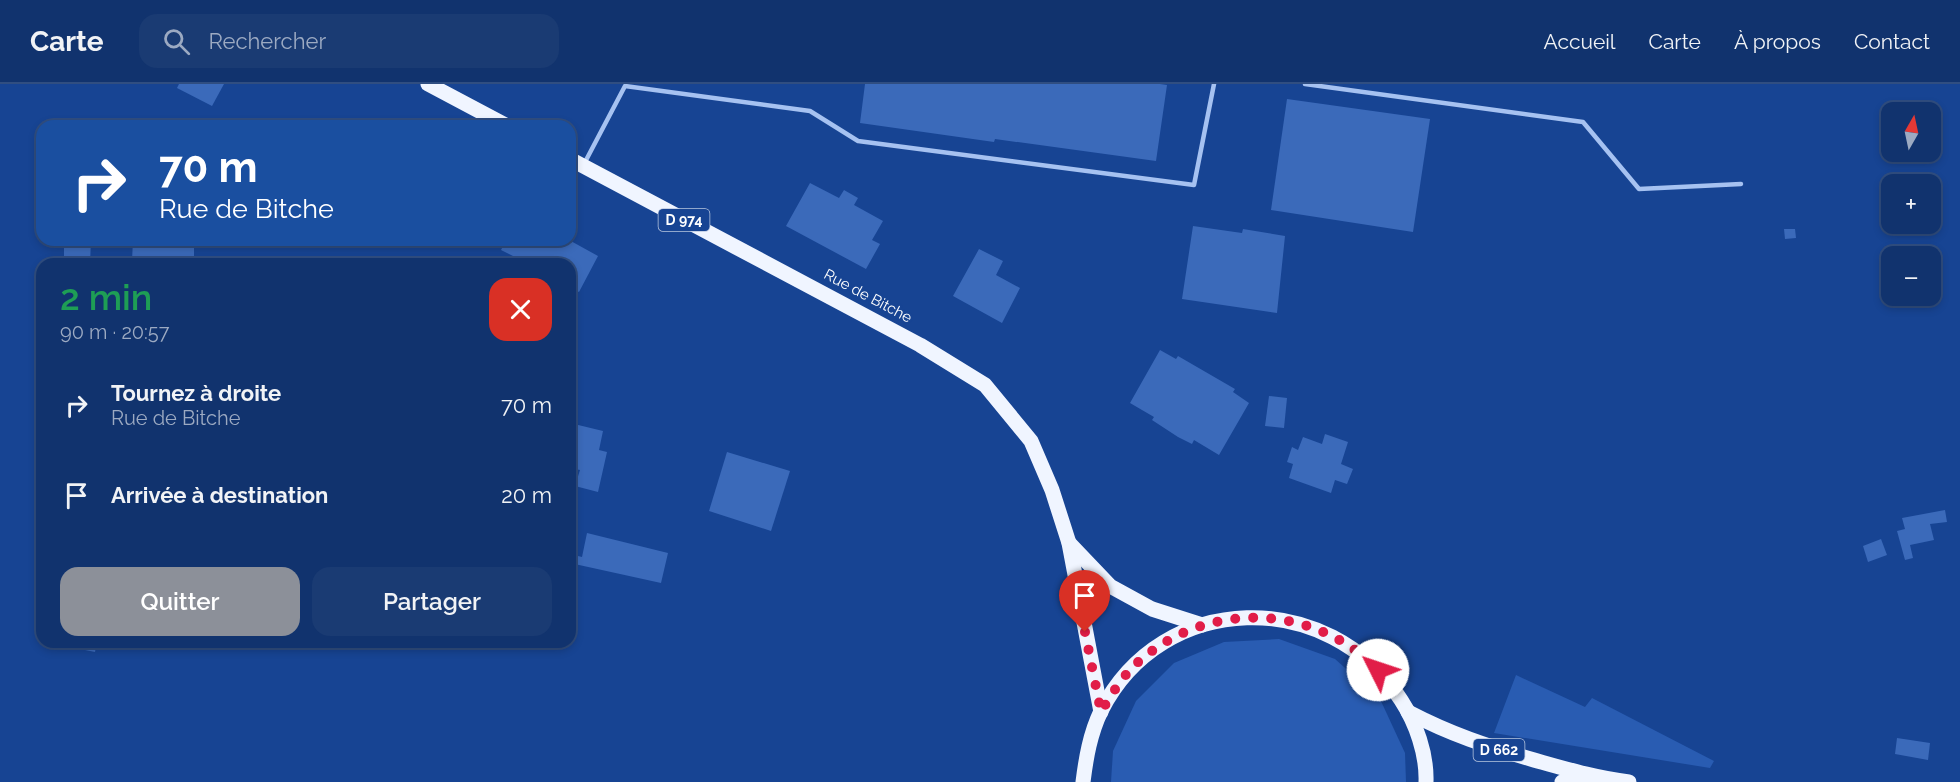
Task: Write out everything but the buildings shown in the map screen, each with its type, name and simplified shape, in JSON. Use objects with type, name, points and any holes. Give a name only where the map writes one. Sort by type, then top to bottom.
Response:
[{"type":"main road","points":[[428,84],[496,120]]},
{"type":"main road","name":"Rue de Bitche","points":[[576,163],[921,345],[985,385],[1031,441],[1052,490],[1069,543],[1101,712]]},
{"type":"main road","name":"Rue de Bitche","points":[[1069,543],[1110,586],[1152,609],[1202,625]]},
{"type":"main road","points":[[1083,782],[1087,748],[1101,712],[1119,683],[1142,658],[1170,639],[1202,625],[1236,618],[1270,618],[1305,624],[1337,638],[1365,657],[1390,682],[1408,711],[1420,743],[1426,782]]},
{"type":"main road","name":"D 662","points":[[1408,711],[1442,730],[1478,744],[1595,777],[1629,782]]},
{"type":"main road","name":"D 662","points":[[1562,782],[1595,777]]},
{"type":"lane","points":[[576,163],[626,86],[633,84]]},
{"type":"lane","points":[[626,86],[810,111],[858,141],[1194,185],[1214,84]]},
{"type":"lane","points":[[1305,84],[1583,122],[1639,189],[1742,184]]},
{"type":"shaded area","points":[[1279,639],[1335,659],[1380,699],[1405,753],[1406,782],[1111,782],[1113,751],[1136,701],[1174,663],[1224,642]]},
{"type":"shaded area","points":[[1516,675],[1585,707],[1592,698],[1714,761],[1710,768],[1494,733]]},
{"type":"route","points":[[1085,632],[1101,712],[1119,683],[1142,658],[1170,639],[1202,625],[1236,618],[1270,618],[1305,624],[1337,638],[1365,657],[1378,670]]}]
